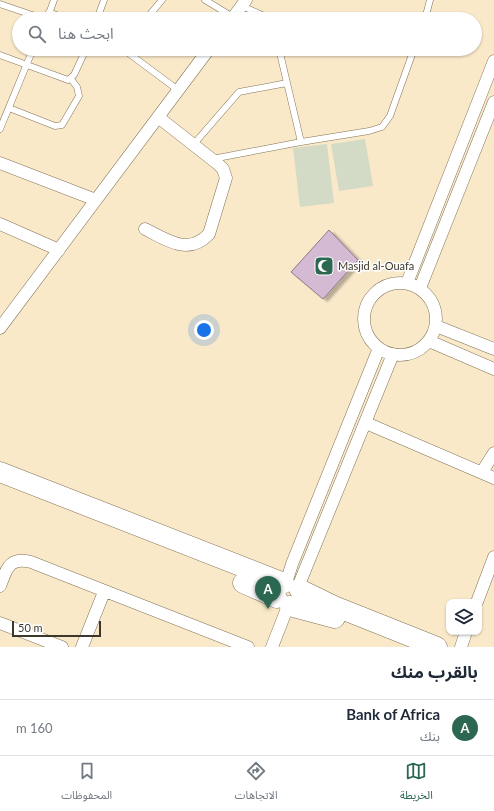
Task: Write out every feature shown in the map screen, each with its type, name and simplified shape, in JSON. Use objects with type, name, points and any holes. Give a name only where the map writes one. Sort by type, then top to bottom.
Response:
[{"type":"highway","points":[[0,472],[289,593],[330,616],[408,647]]},
{"type":"highway","points":[[0,486],[289,593],[334,606],[437,647]]},
{"type":"street","points":[[237,12],[244,3]]},
{"type":"street","points":[[1,324],[59,250],[204,56]]},
{"type":"street","points":[[407,283],[494,61]]},
{"type":"street","points":[[420,288],[494,102]]},
{"type":"street","points":[[145,229],[178,245],[195,245],[204,239],[211,230],[226,178],[223,169],[158,117]]},
{"type":"street","points":[[0,163],[96,200]]},
{"type":"street","points":[[0,225],[59,250]]},
{"type":"street","points":[[395,283],[407,283],[420,288],[428,294],[436,312],[436,326],[429,341],[415,352],[404,355],[393,354],[379,348],[370,339],[366,328],[364,316],[367,304],[374,294],[383,287],[395,283]]},
{"type":"street","points":[[436,326],[494,350]]},
{"type":"street","points":[[429,341],[494,369]]},
{"type":"street","points":[[289,593],[289,570],[379,348]]},
{"type":"street","points":[[272,647],[289,593],[366,424],[393,354]]},
{"type":"street","points":[[366,424],[494,478]]},
{"type":"street","points":[[482,472],[494,453]]},
{"type":"street","points":[[478,599],[494,557]]},
{"type":"street","points":[[0,586],[8,567],[13,562],[18,560],[31,562],[104,592],[248,647]]},
{"type":"street","points":[[82,647],[104,592]]},
{"type":"street","points":[[0,623],[62,647]]},
{"type":"street","points":[[461,647],[465,635]]},
{"type":"lane","points":[[49,12],[54,0]]},
{"type":"lane","points":[[100,12],[104,0]]},
{"type":"lane","points":[[152,12],[162,0]]},
{"type":"lane","points":[[205,0],[223,12]]},
{"type":"lane","points":[[427,12],[430,0]]},
{"type":"lane","points":[[1,3],[26,12]]},
{"type":"lane","points":[[244,3],[259,12]]},
{"type":"lane","points":[[0,55],[64,80],[71,79]]},
{"type":"lane","points":[[0,129],[30,56]]},
{"type":"lane","points":[[71,79],[82,56]]},
{"type":"lane","points":[[132,56],[178,90]]},
{"type":"lane","points":[[281,56],[301,142]]},
{"type":"lane","points":[[211,159],[369,131],[386,124],[395,105],[412,56]]},
{"type":"lane","points":[[8,108],[55,126],[62,125],[79,96],[77,87],[71,79]]},
{"type":"lane","points":[[193,145],[206,133],[231,100],[239,92],[287,83]]},
{"type":"green space","points":[[365,139],[373,186],[339,191],[331,144]]},
{"type":"green space","points":[[327,144],[334,203],[300,207],[293,148]]},
{"type":"building","name":"Masjid al-Ouafa","points":[[329,230],[358,260],[323,299],[291,272]]},
{"type":"place","name":"Masjid al-Ouafa","points":[[324,266]]},
{"type":"place","name":"Bank of Africa","points":[[268,609]]}]
